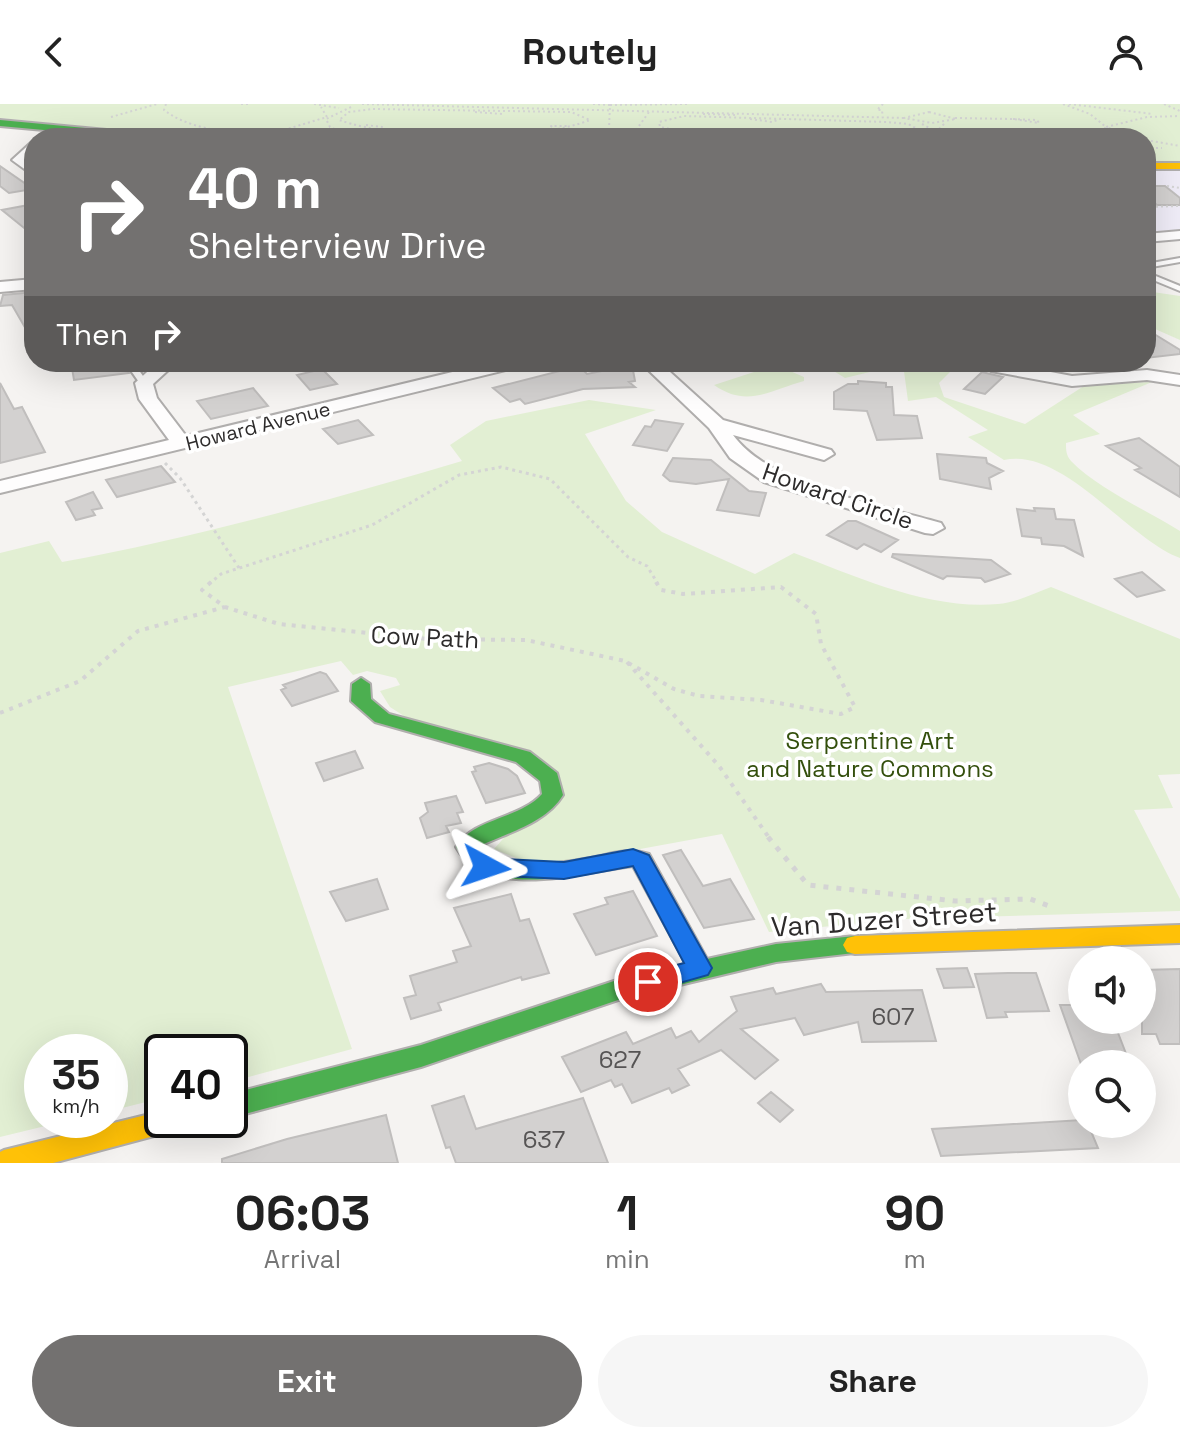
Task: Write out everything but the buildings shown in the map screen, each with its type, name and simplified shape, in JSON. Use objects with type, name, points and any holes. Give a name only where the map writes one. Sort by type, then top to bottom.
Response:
[{"type":"main road","points":[[0,123],[24,128]]},
{"type":"main road","points":[[1156,166],[1180,166]]},
{"type":"main road","points":[[361,684],[361,701],[382,718],[523,757],[550,778],[553,795],[541,809],[471,841],[467,847],[473,858],[486,867],[528,870],[564,870],[633,857],[641,860],[700,968]]},
{"type":"main road","name":"Van Duzer Street","points":[[248,1101],[409,1060],[599,996],[700,968],[776,953],[851,944],[1180,934]]},
{"type":"main road","points":[[4,1163],[144,1128]]},
{"type":"street","points":[[1156,237],[1180,235]]},
{"type":"street","points":[[0,287],[24,285]]},
{"type":"street","points":[[157,372],[144,383],[148,399],[183,445]]},
{"type":"street","name":"Howard Avenue","points":[[0,487],[476,372]]},
{"type":"street","name":"Howard Circle","points":[[660,372],[716,424],[737,454],[771,478],[933,528]]},
{"type":"street","points":[[1024,372],[1072,381],[1147,375],[1180,380]]},
{"type":"street","name":"Howard Circle","points":[[716,424],[824,454]]},
{"type":"lane","points":[[1156,263],[1180,260]]},
{"type":"lane","points":[[1156,278],[1180,289]]},
{"type":"lane","points":[[136,372],[144,383]]},
{"type":"path","points":[[166,104],[166,115],[183,124],[208,128]]},
{"type":"path","points":[[241,104],[251,104]]},
{"type":"path","points":[[314,104],[321,107],[351,107]]},
{"type":"path","points":[[293,128],[362,104],[783,114],[823,116],[827,120]]},
{"type":"path","points":[[386,110],[389,104]]},
{"type":"path","points":[[593,104],[688,104]]},
{"type":"path","points":[[883,104],[877,106],[883,122]]},
{"type":"path","points":[[1063,104],[1090,114],[1109,128]]},
{"type":"path","points":[[1069,104],[1180,116]]},
{"type":"path","points":[[1164,104],[1180,111]]},
{"type":"path","points":[[430,105],[490,112],[579,113],[590,120],[565,128]]},
{"type":"path","points":[[609,128],[607,110],[610,105]]},
{"type":"path","points":[[327,117],[339,117],[355,111],[468,110],[475,106]]},
{"type":"path","points":[[321,107],[330,127],[334,128]]},
{"type":"path","points":[[429,110],[435,107]]},
{"type":"path","points":[[511,112],[522,107]]},
{"type":"path","points":[[546,108],[553,113]]},
{"type":"path","points":[[637,128],[650,111]]},
{"type":"path","points":[[697,112],[748,113]]},
{"type":"path","points":[[904,118],[929,112],[955,118],[1010,119],[1037,120],[1039,123],[1025,124],[1010,119]]},
{"type":"path","points":[[699,117],[705,114]]},
{"type":"path","points":[[783,114],[904,118],[929,128]]},
{"type":"path","points":[[736,115],[742,118]]},
{"type":"path","points":[[1106,127],[1163,115]]},
{"type":"path","points":[[662,128],[659,122],[677,116],[883,122],[908,124],[916,128]]},
{"type":"path","points":[[782,119],[791,116]]},
{"type":"path","points":[[339,117],[344,123],[380,128]]},
{"type":"path","points":[[938,128],[955,118]]},
{"type":"path","points":[[914,121],[950,122]]},
{"type":"path","points":[[360,126],[366,128]]},
{"type":"path","points":[[554,128],[551,126],[569,127]]},
{"type":"path","points":[[1156,142],[1180,146]]},
{"type":"path","points":[[1167,186],[1180,188]]},
{"type":"path","points":[[1156,207],[1180,206]]},
{"type":"path","points":[[167,462],[164,463],[180,478],[239,568],[221,574],[202,590],[225,607]]},
{"type":"path","name":"Cow Path","points":[[225,607],[279,624],[305,627],[428,639],[526,640],[625,661],[674,689],[699,696],[761,700],[841,714],[855,707],[821,644],[816,614],[800,599],[781,587],[683,594],[661,590],[647,566],[628,557],[550,479],[501,467],[459,475],[372,525],[239,568]]},
{"type":"path","points":[[0,713],[80,681],[138,631],[225,607]]},
{"type":"path","points":[[625,661],[719,766],[753,819],[808,885],[878,889],[958,901],[1038,900]]},
{"type":"shaded area","points":[[1156,171],[1180,171],[1180,230],[1156,232]]},
{"type":"green space","points":[[0,104],[1180,104],[1180,161],[1156,161],[1156,128],[104,128],[0,118]]},
{"type":"green space","points":[[1156,292],[1180,296],[1180,340],[1156,329]]},
{"type":"green space","points":[[754,372],[792,372],[804,377],[804,381],[768,393],[747,396],[726,392],[714,385]]},
{"type":"green space","points":[[835,372],[870,372],[845,378]]},
{"type":"green space","points":[[904,372],[950,372],[939,383],[944,397],[1025,424],[1087,384],[1152,382],[1073,415],[1100,434],[1066,443],[1066,450],[1071,461],[1094,481],[1180,531],[1180,558],[1139,533],[1072,480],[1049,467],[1026,460],[1004,460],[968,437],[988,430],[936,397],[908,401]]},
{"type":"green space","name":"Serpentine Art and Nature Commons","points":[[589,400],[656,410],[585,434],[626,501],[662,532],[755,574],[794,553],[894,590],[946,602],[972,605],[1005,603],[1051,587],[1180,639],[1180,774],[1158,775],[1173,808],[1134,810],[1180,899],[1180,911],[905,919],[769,932],[722,834],[564,863],[528,863],[494,849],[558,777],[404,716],[390,707],[380,691],[400,685],[396,678],[367,671],[353,675],[341,661],[228,687],[352,1049],[248,1077],[248,1034],[144,1034],[144,1102],[128,1106],[128,1034],[24,1034],[24,1131],[0,1137],[0,553],[49,541],[62,562],[264,517],[462,461],[450,445],[486,421]]},
{"type":"traffic: fast","points":[[0,123],[53,128]]},
{"type":"traffic: fast","points":[[361,684],[361,701],[382,718],[523,757],[550,778],[553,795],[541,809],[471,841],[467,847],[484,860],[524,872],[569,870],[633,857],[641,860],[700,968]]},
{"type":"traffic: fast","points":[[248,1101],[421,1056],[620,989],[776,953],[855,945]]},
{"type":"traffic: slow","points":[[1156,166],[1180,166]]},
{"type":"traffic: slow","points":[[855,945],[1180,934]]},
{"type":"traffic: slow","points":[[4,1163],[144,1128]]},
{"type":"route","points":[[486,867],[564,870],[633,857],[641,860],[700,968],[648,982]]}]
